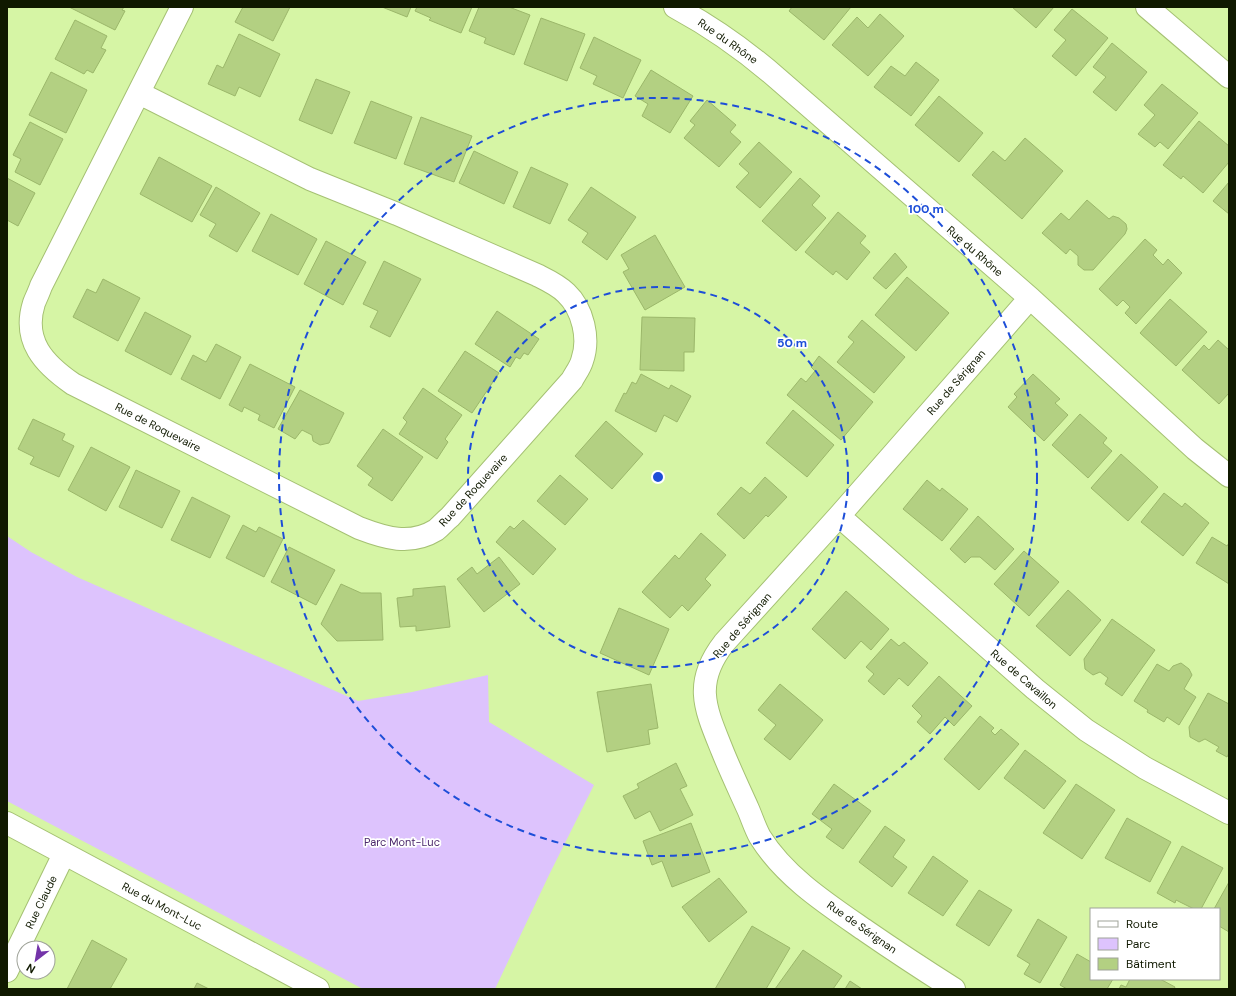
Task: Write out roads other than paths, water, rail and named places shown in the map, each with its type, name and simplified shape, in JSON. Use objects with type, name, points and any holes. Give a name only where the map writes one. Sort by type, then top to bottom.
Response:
[{"type":"street","name":"Rue de Roquevaire","points":[[139,93],[310,179],[397,214],[537,275],[553,283],[567,293],[577,307],[583,323],[585,342],[582,361],[572,380],[450,517],[435,530],[419,537],[400,540],[382,537],[360,528],[73,384],[57,373],[43,359],[33,340],[31,321],[34,304],[41,286],[182,7]]},
{"type":"street","name":"Rue du Rhône","points":[[674,7],[701,21],[752,57],[1030,298],[1195,449],[1229,476]]},
{"type":"street","points":[[1147,7],[1229,77]]},
{"type":"street","name":"Rue de Sérignan","points":[[954,989],[841,913],[796,879],[776,858],[759,835],[714,730],[706,706],[705,688],[707,672],[714,657],[724,643],[839,516],[1030,298]]},
{"type":"street","name":"Rue de Cavaillon","points":[[839,516],[1035,689],[1086,730],[1145,768],[1229,814]]},
{"type":"street","name":"Rue du Mont-Luc","points":[[7,823],[318,989]]},
{"type":"street","name":"Rue Claude","points":[[7,971],[64,854]]},
{"type":"park label","name":"Parc Mont-Luc","points":[[402,842]]}]
